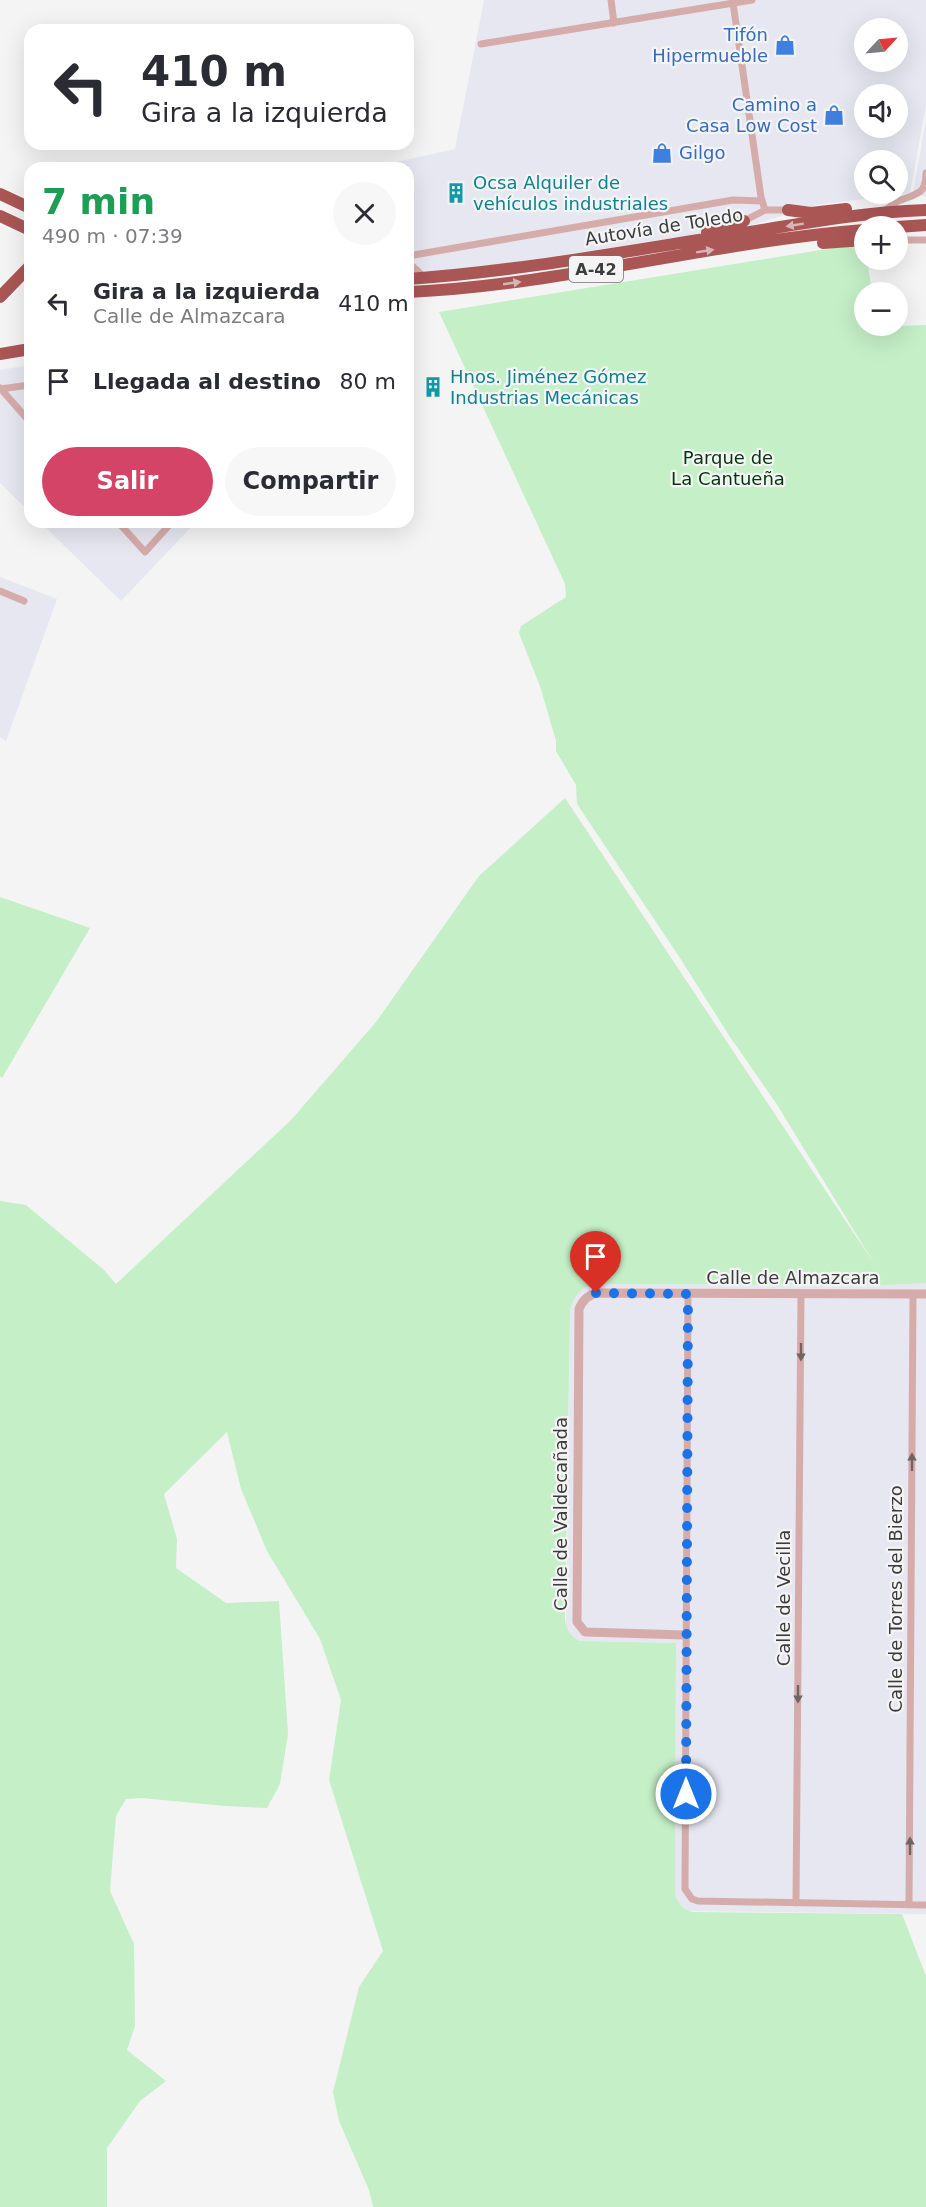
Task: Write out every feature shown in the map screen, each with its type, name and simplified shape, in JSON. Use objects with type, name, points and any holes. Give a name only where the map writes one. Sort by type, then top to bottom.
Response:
[{"type":"highway","points":[[0,194],[24,205]]},
{"type":"highway","points":[[788,210],[811,213],[856,208],[879,212]]},
{"type":"highway","name":"Autovía de Toledo","points":[[414,278],[592,257],[879,212],[926,210]]},
{"type":"highway","points":[[0,216],[24,227]]},
{"type":"highway","points":[[678,242],[744,221]]},
{"type":"highway","points":[[908,226],[926,225]]},
{"type":"highway","name":"Autovía de Toledo","points":[[414,293],[512,283],[751,244],[854,231]]},
{"type":"highway","points":[[751,244],[777,248],[854,241]]},
{"type":"highway","points":[[0,297],[24,272]]},
{"type":"highway","points":[[414,272],[432,277]]},
{"type":"highway","points":[[0,349],[24,345]]},
{"type":"highway","points":[[0,354],[24,350]]},
{"type":"street","points":[[611,0],[614,23]]},
{"type":"street","points":[[481,44],[752,0]]},
{"type":"street","points":[[733,3],[765,210]]},
{"type":"street","points":[[879,212],[899,201],[919,194],[926,185],[926,173]]},
{"type":"street","points":[[414,256],[733,200],[762,201]]},
{"type":"street","points":[[744,221],[765,210],[788,210]]},
{"type":"street","points":[[908,240],[926,240]]},
{"type":"street","points":[[0,388],[24,386]]},
{"type":"street","points":[[0,388],[24,415]]},
{"type":"street","points":[[123,528],[145,552],[167,528]]},
{"type":"street","points":[[0,591],[24,602]]},
{"type":"street","name":"Calle de Almazcara","points":[[588,1295],[596,1293],[926,1294]]},
{"type":"street","points":[[688,1294],[685,1635],[686,1889],[692,1899],[698,1901],[926,1905]]},
{"type":"street","name":"Calle de Vecilla","points":[[796,1903],[801,1294]]},
{"type":"street","name":"Calle de Torres del Bierzo","points":[[909,1905],[913,1294]]},
{"type":"street","name":"Calle de Valdecañada","points":[[588,1295],[579,1309],[577,1622],[585,1632],[685,1635]]},
{"type":"shaded area","points":[[484,0],[926,0],[926,105],[910,193],[908,193],[908,150],[854,150],[854,200],[816,205],[750,226],[443,273],[414,269],[414,162],[396,162],[455,149]]},
{"type":"shaded area","points":[[926,119],[926,197],[913,193]]},
{"type":"shaded area","points":[[24,366],[24,506],[0,483],[0,370]]},
{"type":"shaded area","points":[[46,528],[190,528],[121,601]]},
{"type":"shaded area","points":[[0,577],[57,599],[6,741],[0,737]]},
{"type":"shaded area","points":[[926,1283],[926,1914],[686,1911],[680,1906],[675,1896],[676,1643],[579,1641],[572,1637],[566,1629],[570,1311],[573,1298],[581,1289],[599,1284],[887,1285]]},
{"type":"green space","name":"Parque de La Cantueña","points":[[854,245],[854,270],[869,270],[870,282],[854,282],[854,336],[908,336],[908,326],[926,325],[926,1283],[887,1285],[599,1284],[587,1286],[579,1292],[570,1311],[565,1618],[569,1632],[579,1641],[676,1643],[675,1896],[684,1908],[693,1912],[902,1914],[926,1976],[926,2207],[373,2207],[369,2190],[339,2121],[333,2092],[359,1987],[383,1951],[329,1780],[341,1700],[320,1639],[267,1551],[241,1489],[227,1432],[164,1494],[177,1539],[176,1568],[226,1603],[279,1601],[288,1734],[280,1784],[267,1808],[142,1798],[126,1799],[116,1816],[110,1891],[134,1944],[135,2026],[127,2050],[166,2081],[140,2101],[107,2148],[107,2207],[0,2207],[0,1201],[26,1205],[104,1270],[116,1284],[291,1120],[376,1022],[479,876],[565,798],[875,1265],[776,1103],[577,804],[576,785],[556,751],[556,741],[541,689],[519,633],[521,626],[566,597],[565,584],[439,312]]},
{"type":"green space","points":[[0,897],[90,928],[2,1078],[0,1076]]},
{"type":"place","name":"Tifón Hipermueble","points":[[785,45]]},
{"type":"place","name":"Camino a Casa Low Cost","points":[[834,115]]},
{"type":"place","name":"Gilgo","points":[[662,153]]},
{"type":"place","name":"Ocsa Alquiler de vehículos industriales","points":[[456,193]]},
{"type":"place","name":"Hnos. Jiménez Gómez Industrias Mecánicas","points":[[433,387]]},
{"type":"route","points":[[596,1293],[688,1294],[686,1794]]}]
